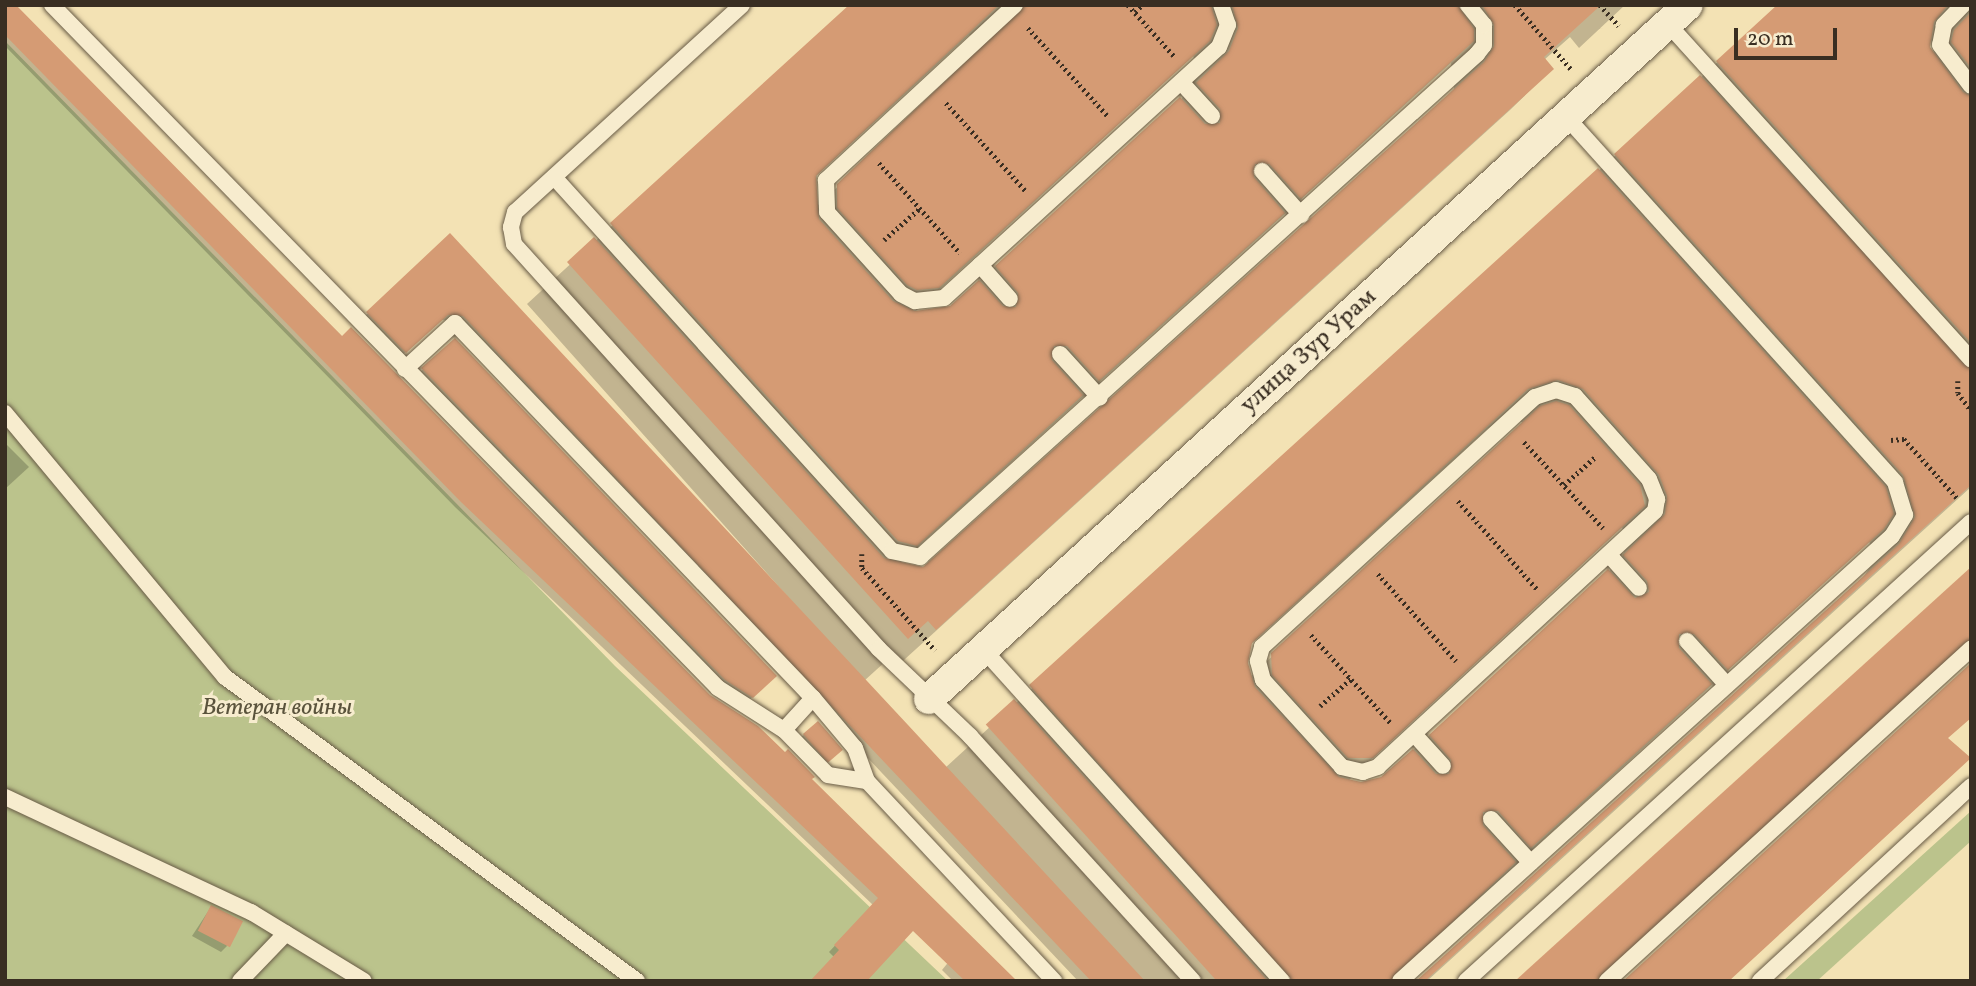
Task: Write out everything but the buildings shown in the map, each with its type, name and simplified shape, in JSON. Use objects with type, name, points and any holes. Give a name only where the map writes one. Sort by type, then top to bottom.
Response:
[{"type":"street","name":"улица Зур Урам","points":[[929,699],[1678,15]]},
{"type":"lane","points":[[52,5],[718,688],[784,730],[828,775],[867,781]]},
{"type":"lane","points":[[743,5],[515,212],[511,227],[514,244],[929,699],[970,736],[1192,981]]},
{"type":"lane","points":[[1013,7],[831,173],[823,196],[827,212],[901,294],[923,303],[944,298],[1186,78],[1226,37],[1228,25],[1221,5]]},
{"type":"lane","points":[[554,177],[902,556],[930,552],[1477,54],[1484,45],[1484,25],[1468,5]]},
{"type":"lane","points":[[1963,5],[1944,25],[1940,45],[1971,86]]},
{"type":"lane","points":[[1678,15],[1971,359]]},
{"type":"lane","points":[[1186,78],[1212,116]]},
{"type":"lane","points":[[1400,981],[1901,526],[1905,504],[1895,482],[1566,117]]},
{"type":"lane","points":[[1262,171],[1301,215]]},
{"type":"lane","points":[[977,267],[1010,299]]},
{"type":"lane","points":[[405,369],[455,323],[813,698],[855,748],[867,781],[1054,981]]},
{"type":"lane","points":[[1060,354],[1100,398]]},
{"type":"lane","points":[[1556,390],[1574,396],[1614,440],[1648,478],[1657,499],[1648,522],[1378,767],[1357,772],[1337,762],[1263,680],[1258,668],[1262,647],[1535,397],[1556,390]]},
{"type":"lane","points":[[5,412],[225,677],[637,981]]},
{"type":"lane","points":[[1466,981],[1971,522]]},
{"type":"lane","points":[[1615,552],[1639,588]]},
{"type":"lane","points":[[1687,641],[1727,685]]},
{"type":"lane","points":[[983,649],[1282,981]]},
{"type":"lane","points":[[1607,981],[1971,649]]},
{"type":"lane","points":[[784,730],[813,698]]},
{"type":"lane","points":[[1410,738],[1443,766]]},
{"type":"lane","points":[[1760,981],[1971,786]]},
{"type":"lane","points":[[5,797],[251,912],[364,981]]},
{"type":"lane","points":[[1491,819],[1531,863]]},
{"type":"lane","points":[[240,981],[286,933]]},
{"type":"path","points":[[1128,5],[1186,78]]},
{"type":"path","points":[[1135,12],[1142,5]]},
{"type":"path","points":[[1515,5],[1553,48]]},
{"type":"path","points":[[1013,7],[1124,134]]},
{"type":"path","points":[[929,84],[1042,209]]},
{"type":"path","points":[[862,145],[977,267]]},
{"type":"path","points":[[867,256],[920,208]]},
{"type":"path","points":[[1961,399],[1971,410]]},
{"type":"path","points":[[1507,423],[1564,485],[1615,552]]},
{"type":"path","points":[[1564,485],[1614,440]]},
{"type":"path","points":[[1911,447],[1957,498]]},
{"type":"path","points":[[1441,483],[1554,607]]},
{"type":"path","points":[[1361,556],[1474,680]]},
{"type":"path","points":[[868,575],[918,630]]},
{"type":"path","points":[[1294,616],[1350,679],[1410,738]]},
{"type":"path","points":[[1302,723],[1350,679]]},
{"type":"green space","name":"Ветеран войны","points":[[5,41],[615,666],[948,981],[5,981]]},
{"type":"green space","points":[[1971,811],[1971,841],[1817,981],[1783,981]]}]
